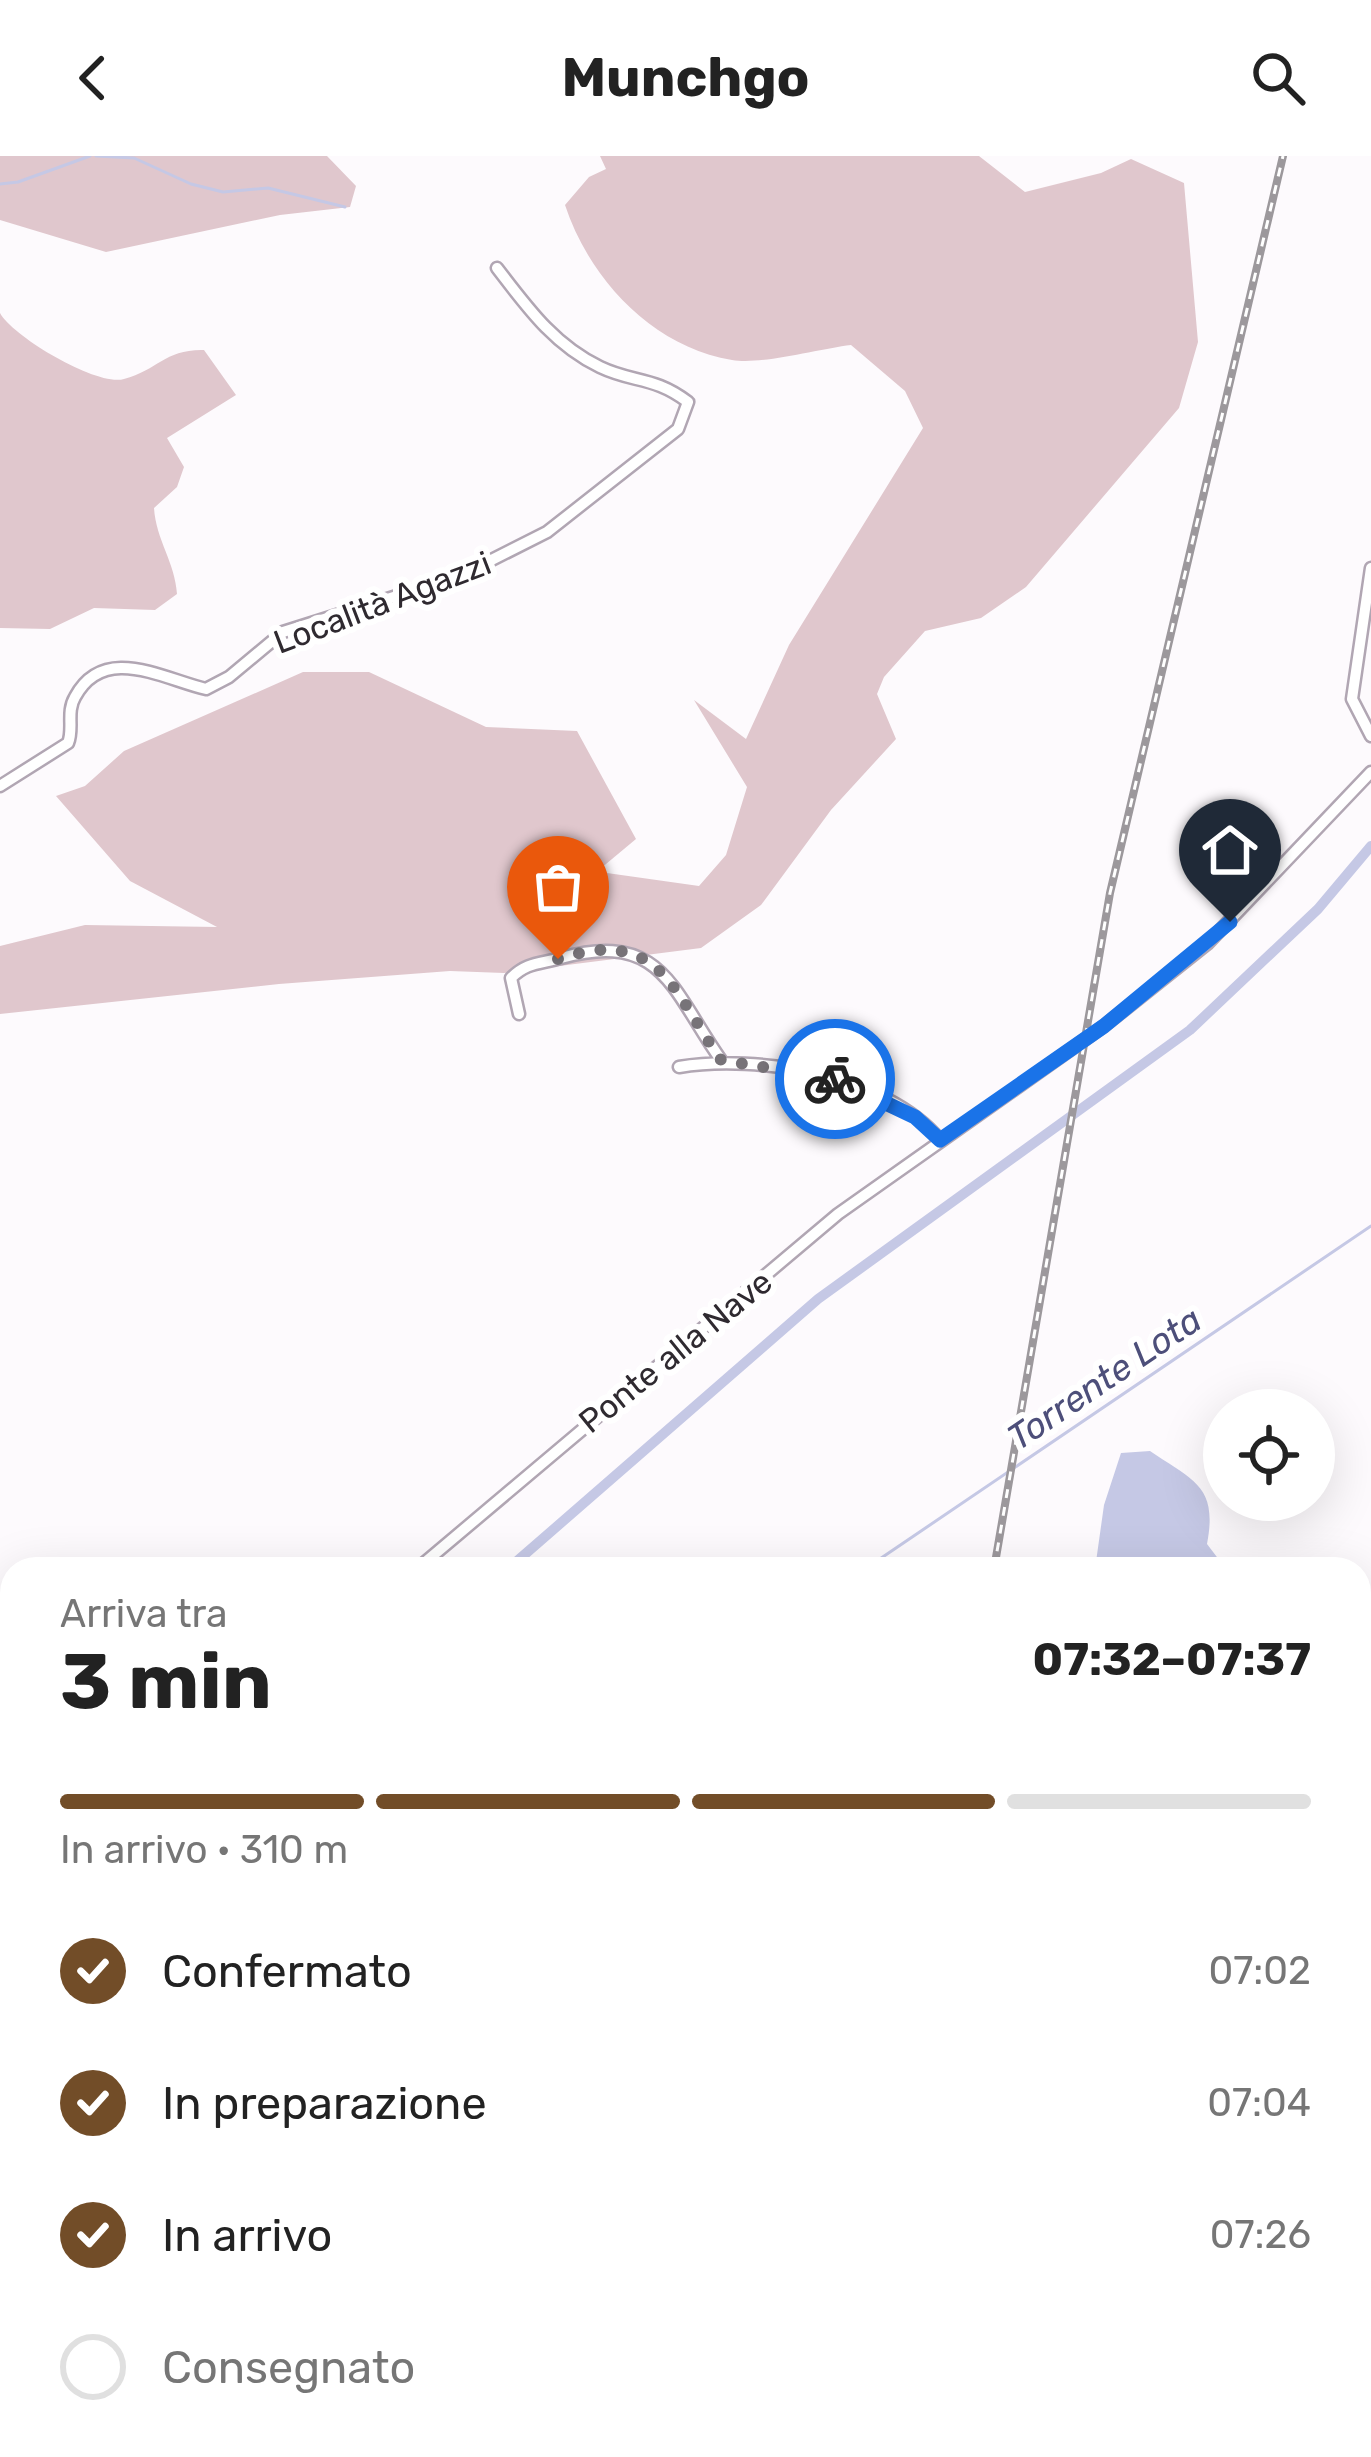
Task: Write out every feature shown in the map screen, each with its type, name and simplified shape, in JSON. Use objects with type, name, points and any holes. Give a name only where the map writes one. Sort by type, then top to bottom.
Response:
[{"type":"street","name":"Località Agazzi","points":[[0,786],[68,743],[71,704],[96,674],[117,667],[139,668],[206,689],[229,677],[283,632],[501,558],[547,532],[677,428],[688,402],[663,383],[602,368],[547,333],[497,268]]},
{"type":"street","points":[[1371,568],[1352,699],[1371,736]]},
{"type":"street","name":"Ponte alla Nave","points":[[431,1557],[838,1214],[1104,1026],[1207,944],[1371,772]]},
{"type":"street","points":[[518,1014],[511,978],[524,965],[586,950],[633,952],[675,983],[721,1060]]},
{"type":"street","points":[[679,1067],[721,1060],[839,1080],[915,1117],[940,1140]]},
{"type":"shaded area","points":[[0,156],[327,156],[356,186],[350,207],[280,215],[106,252],[0,220]]},
{"type":"shaded area","points":[[600,156],[979,156],[1025,192],[1101,173],[1131,159],[1184,183],[1198,342],[1179,408],[1026,587],[981,618],[925,631],[884,677],[877,694],[896,739],[831,810],[761,905],[701,948],[504,973],[450,971],[279,984],[0,1014],[0,946],[85,925],[217,927],[130,881],[56,796],[85,786],[124,751],[303,672],[369,672],[486,727],[577,731],[636,839],[600,869],[607,873],[699,886],[726,855],[747,787],[694,700],[746,739],[789,645],[923,428],[905,391],[851,345],[774,359],[732,360],[703,353],[650,324],[607,283],[565,205],[589,177],[606,169]]},
{"type":"shaded area","points":[[0,313],[21,335],[57,358],[112,379],[136,375],[180,353],[204,350],[236,395],[167,438],[184,467],[177,487],[154,508],[177,594],[155,610],[94,608],[50,629],[0,628]]},
{"type":"water","points":[[1150,1451],[1199,1487],[1203,1521],[1210,1521],[1207,1544],[1217,1557],[1097,1557],[1104,1505],[1121,1453]]},
{"type":"waterway","points":[[0,184],[90,156]]},
{"type":"waterway","points":[[96,156],[134,158],[191,184],[223,192],[268,188],[345,207]]},
{"type":"waterway","points":[[522,1557],[818,1299],[1190,1030],[1318,909],[1371,846]]},
{"type":"waterway","name":"Torrente Lota","points":[[883,1557],[1371,1226]]},
{"type":"railway","points":[[996,1557],[1110,893],[1283,156]]},
{"type":"way so far","points":[[558,959],[586,950],[633,952],[675,983],[721,1060],[835,1079]]},
{"type":"route","points":[[835,1079],[915,1117],[940,1140],[1104,1026],[1230,922]]}]
